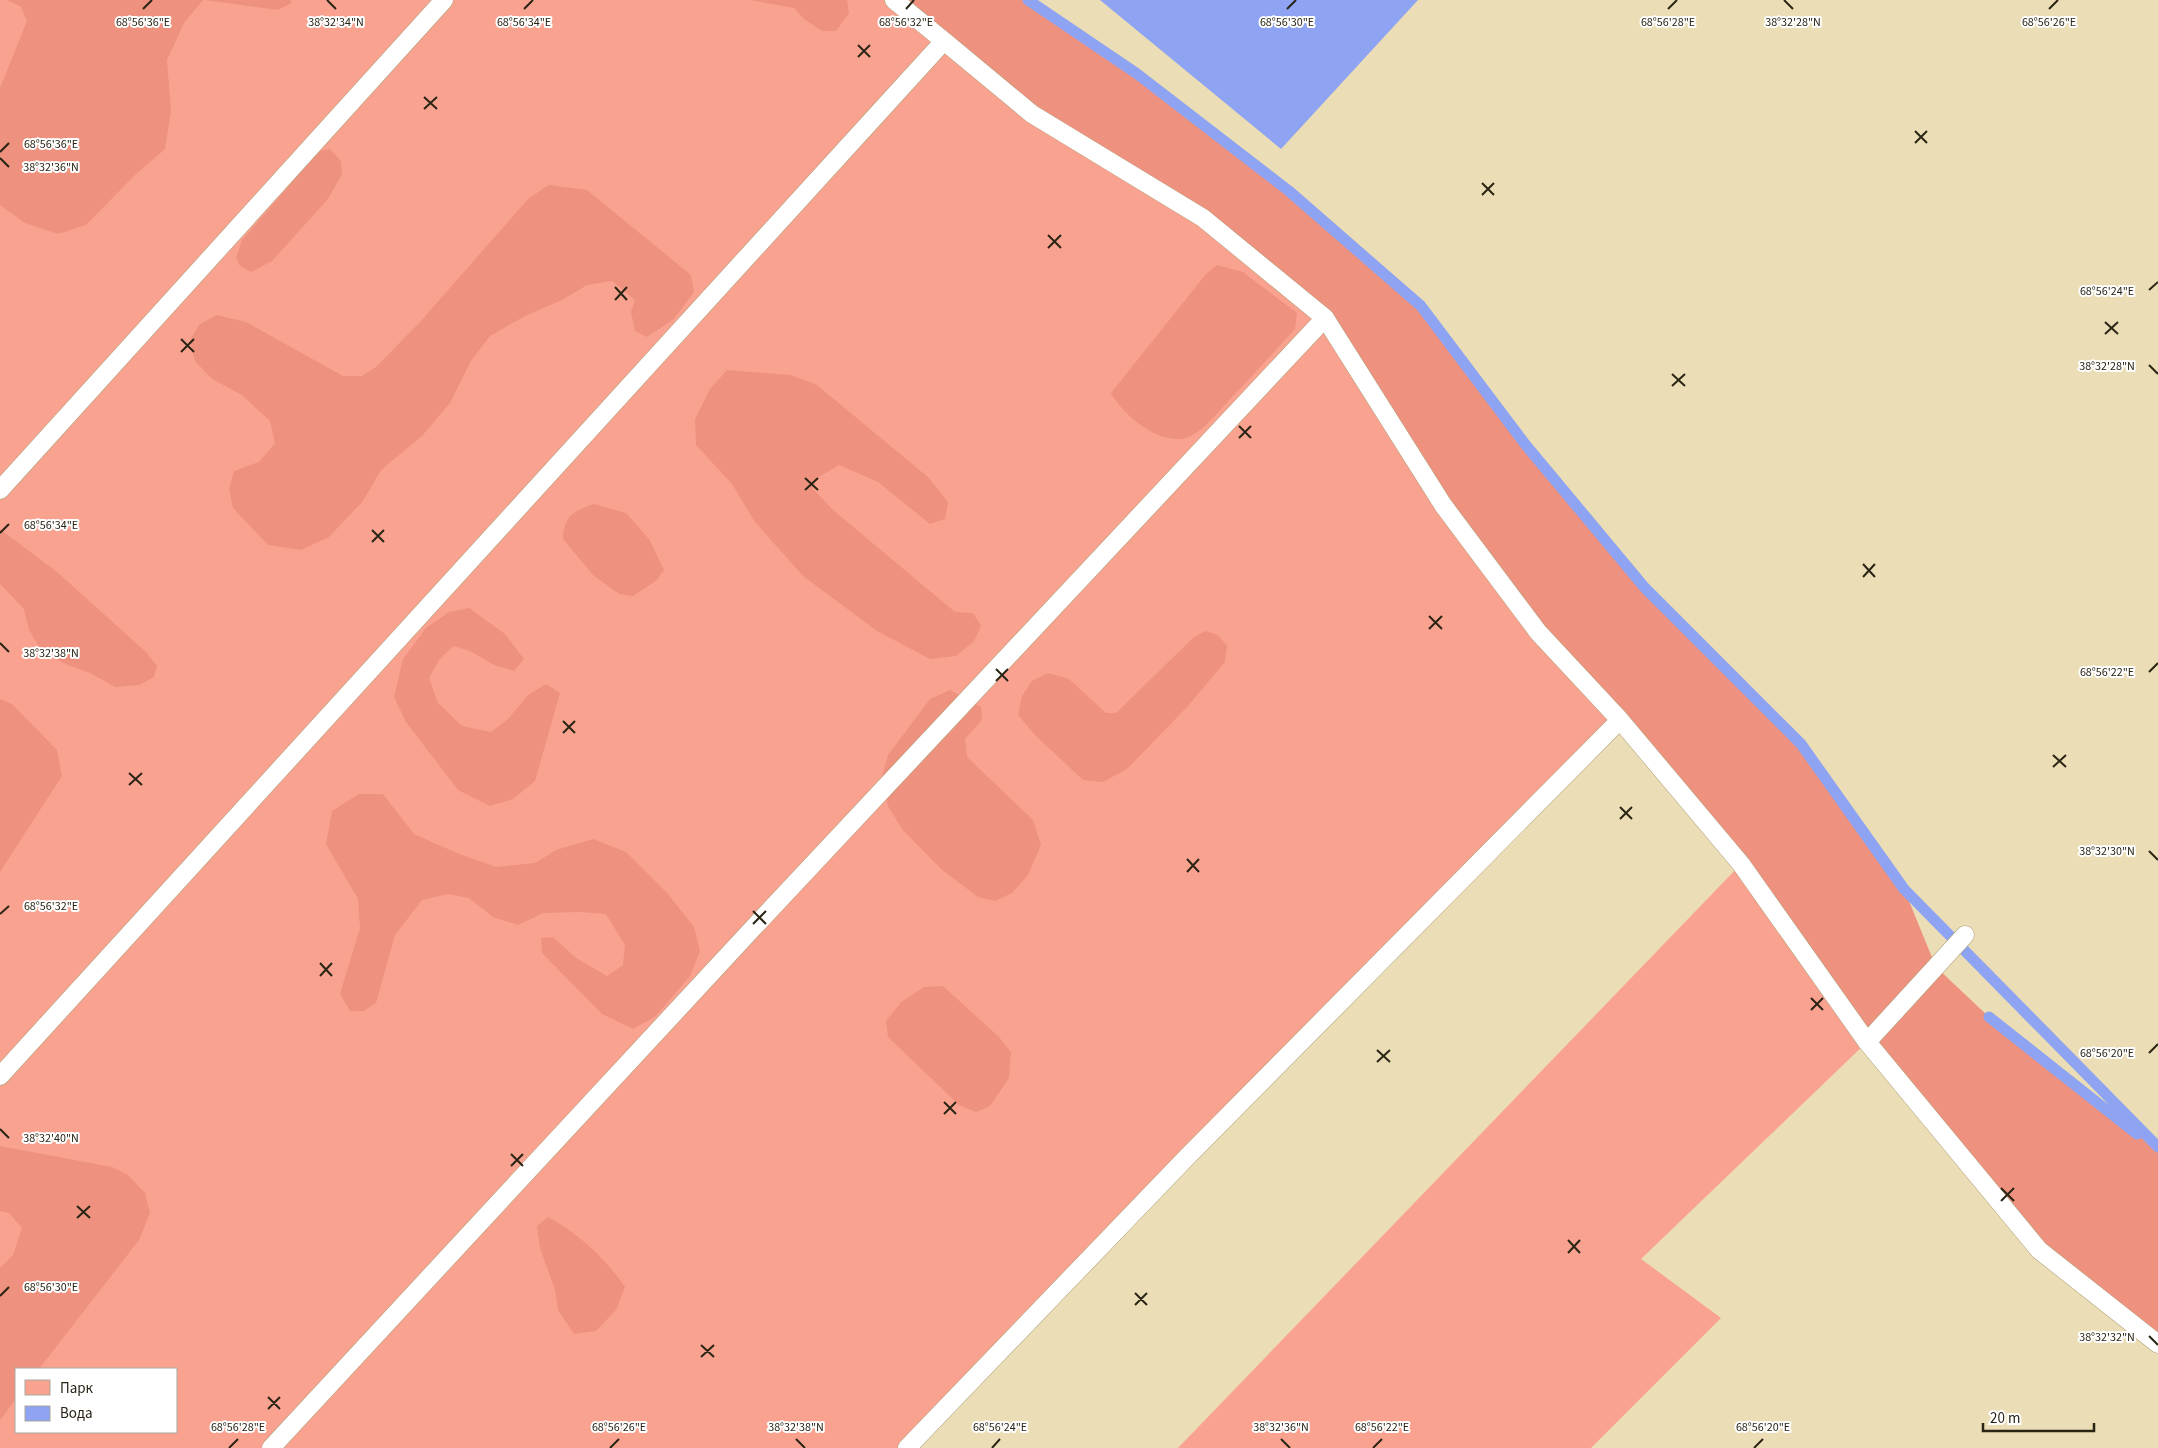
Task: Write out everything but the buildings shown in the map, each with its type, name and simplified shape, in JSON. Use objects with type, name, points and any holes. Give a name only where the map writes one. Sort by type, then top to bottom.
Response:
[{"type":"lane","points":[[0,490],[444,0]]},
{"type":"lane","points":[[894,0],[1032,114],[1203,218],[1325,318],[1444,505],[1538,632],[1620,720],[1740,864],[1868,1042],[2039,1250],[2158,1344]]},
{"type":"lane","points":[[0,1076],[944,41]]},
{"type":"lane","points":[[272,1448],[761,919],[1325,318]]},
{"type":"lane","points":[[907,1448],[1187,1157],[1620,720]]},
{"type":"lane","points":[[1868,1042],[1965,935]]},
{"type":"green space","points":[[0,0],[894,0],[1203,218],[1325,318],[1620,720],[907,1448],[0,1448]]},
{"type":"green space","points":[[1741,864],[1867,1042],[1641,1259],[1721,1318],[1591,1448],[1178,1448]]},
{"type":"shaded area","points":[[7,0],[203,0],[184,23],[167,60],[171,111],[165,149],[136,174],[86,225],[58,234],[25,223],[0,205],[0,88],[27,21],[21,7]]},
{"type":"shaded area","points":[[204,0],[291,0],[291,3],[278,10]]},
{"type":"shaded area","points":[[750,0],[847,0],[849,13],[836,31],[822,31],[804,19],[794,8]]},
{"type":"shaded area","points":[[894,0],[1028,0],[1136,73],[1289,191],[1421,306],[1525,444],[1645,588],[1801,744],[1904,889],[1936,967],[1989,1017],[2158,1151],[2158,1344],[2039,1250],[1741,864],[1538,632],[1325,318],[1203,218],[1032,114]]},
{"type":"shaded area","points":[[330,149],[341,161],[342,174],[328,199],[272,261],[251,272],[240,266],[236,258],[242,240],[319,151]]},
{"type":"shaded area","points":[[549,185],[587,190],[691,275],[694,292],[674,319],[647,337],[635,331],[631,312],[635,300],[612,281],[587,285],[562,300],[525,316],[490,336],[471,361],[450,403],[422,436],[381,470],[363,501],[329,537],[301,550],[268,545],[233,508],[229,489],[234,471],[259,462],[275,443],[270,421],[242,395],[212,379],[195,361],[190,340],[200,324],[217,315],[246,322],[343,376],[362,376],[376,367],[419,323],[529,198]]},
{"type":"shaded area","points":[[1217,265],[1243,272],[1297,313],[1295,329],[1204,427],[1193,435],[1182,439],[1158,435],[1135,421],[1125,412],[1111,393],[1206,274]]},
{"type":"shaded area","points":[[727,370],[791,375],[817,385],[929,478],[948,502],[945,519],[930,524],[878,482],[839,465],[817,478],[813,489],[833,510],[955,612],[973,613],[981,626],[974,641],[956,656],[930,659],[877,631],[803,576],[755,522],[732,484],[696,445],[695,419],[710,389]]},
{"type":"shaded area","points":[[594,504],[626,513],[649,539],[664,570],[657,580],[633,596],[619,594],[593,575],[563,539],[565,524],[571,515]]},
{"type":"shaded area","points":[[0,529],[57,572],[146,652],[157,666],[154,677],[139,685],[115,687],[90,673],[63,663],[41,650],[29,630],[24,609],[0,584]]},
{"type":"shaded area","points":[[469,608],[505,634],[524,659],[514,671],[494,665],[470,651],[453,646],[439,660],[429,678],[438,703],[462,726],[491,732],[508,719],[528,695],[546,684],[560,693],[535,781],[513,799],[490,806],[458,790],[406,722],[394,697],[403,659],[426,628],[449,612]]},
{"type":"shaded area","points":[[1205,631],[1218,635],[1227,646],[1225,662],[1187,707],[1127,769],[1103,782],[1083,780],[1036,736],[1018,715],[1022,696],[1032,681],[1048,673],[1069,679],[1106,713],[1116,713],[1193,638]]},
{"type":"shaded area","points":[[950,690],[981,707],[982,720],[965,739],[967,757],[1033,820],[1041,845],[1028,875],[1012,893],[995,901],[978,897],[941,869],[902,829],[888,806],[882,776],[888,755],[930,699]]},
{"type":"shaded area","points":[[0,699],[12,704],[57,750],[62,776],[0,872]]},
{"type":"shaded area","points":[[359,794],[383,794],[414,834],[457,853],[496,867],[535,863],[556,850],[593,839],[626,852],[668,894],[694,927],[700,951],[690,976],[656,1016],[633,1029],[602,1014],[542,953],[541,938],[553,937],[576,958],[607,976],[623,965],[625,945],[606,914],[579,912],[543,913],[518,925],[493,917],[469,898],[448,894],[422,900],[395,935],[376,1003],[364,1011],[350,1011],[340,994],[360,928],[358,899],[326,844],[332,811]]},
{"type":"shaded area","points":[[943,986],[999,1037],[1011,1052],[1009,1078],[990,1106],[976,1112],[959,1105],[888,1037],[886,1021],[901,1002],[924,987]]},
{"type":"shaded area","points":[[0,1146],[112,1167],[128,1175],[145,1193],[150,1213],[139,1240],[40,1368],[15,1368],[15,1400],[0,1420],[0,1268],[13,1255],[22,1228],[9,1213],[0,1211]]},
{"type":"shaded area","points":[[548,1217],[570,1231],[591,1248],[609,1266],[625,1287],[616,1310],[596,1331],[574,1334],[558,1310],[555,1290],[540,1248],[537,1226]]},
{"type":"water","points":[[1100,0],[1418,0],[1281,149]]},
{"type":"waterway","points":[[1028,0],[1136,73],[1289,191],[1421,306],[1525,444],[1645,588],[1801,744],[1904,889],[2158,1147]]},
{"type":"waterway","points":[[1989,1017],[2137,1134]]}]
